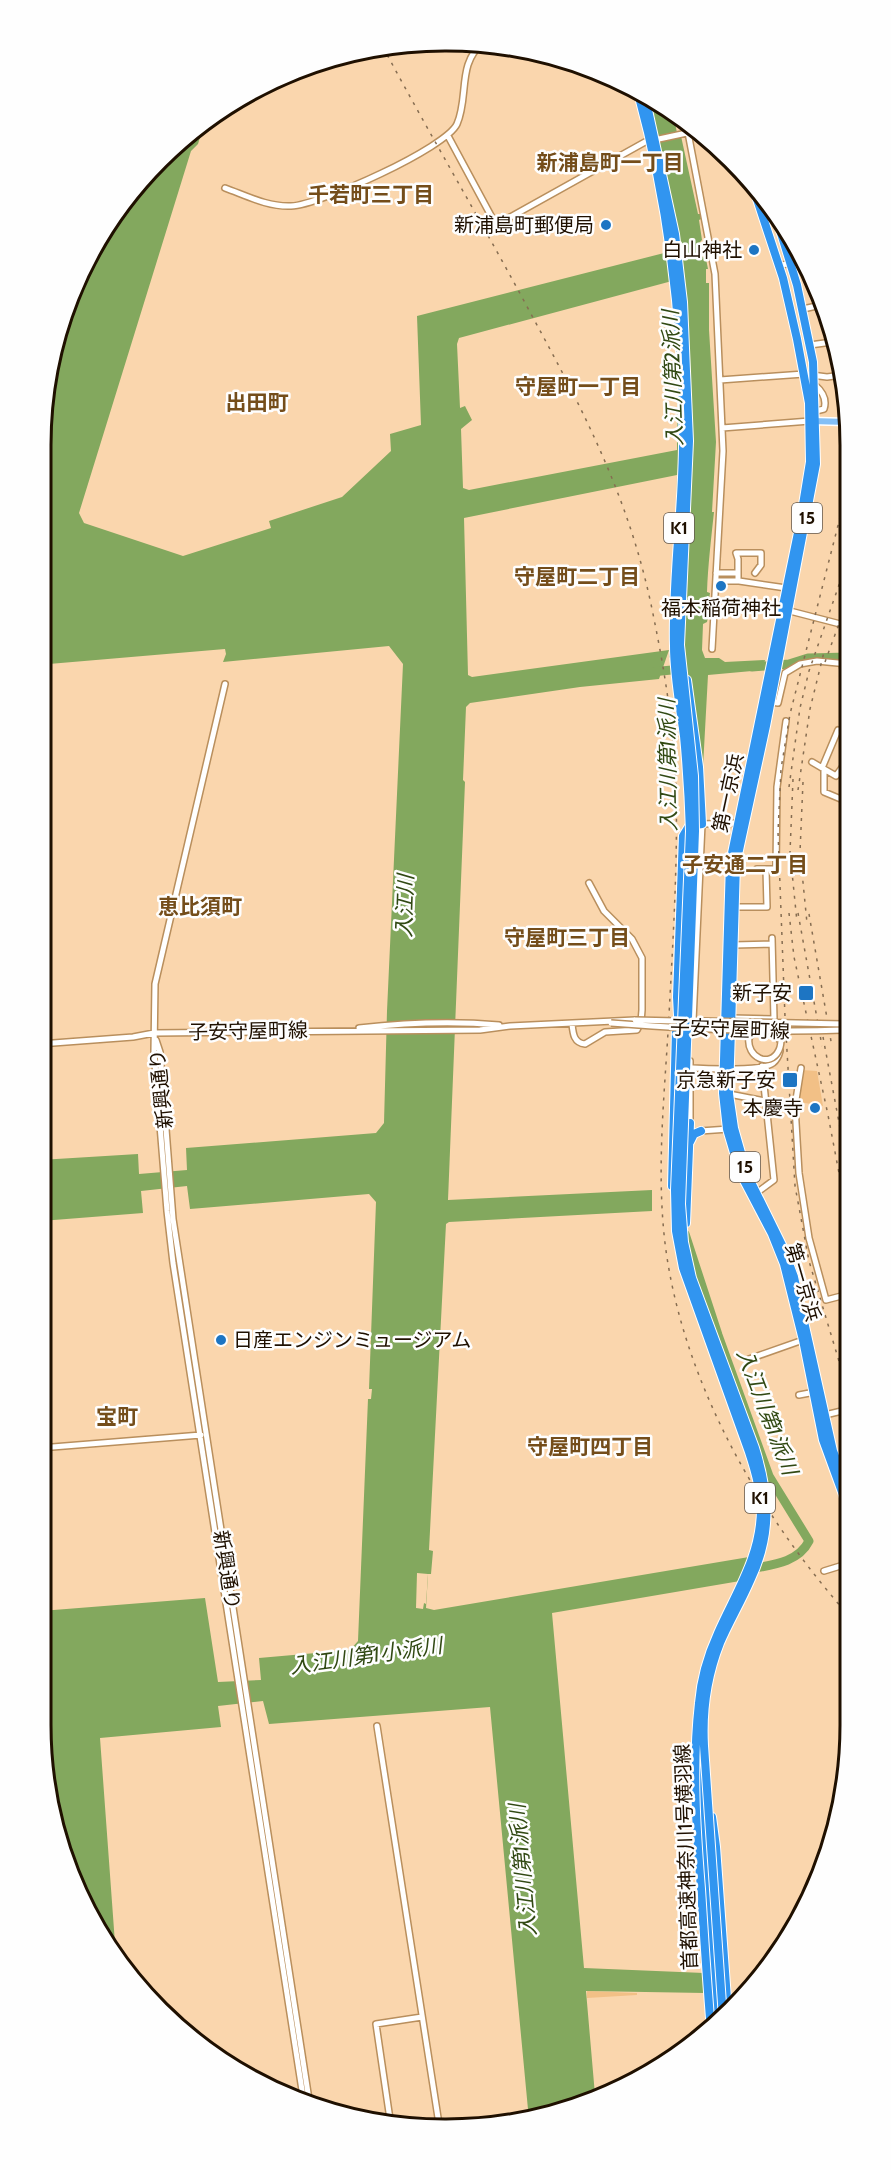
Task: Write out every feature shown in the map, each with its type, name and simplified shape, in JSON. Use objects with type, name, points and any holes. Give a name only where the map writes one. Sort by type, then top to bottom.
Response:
[{"type":"highway","name":"首都高速神奈川1号横羽線","points":[[640,102],[667,226],[677,303],[683,441],[674,645],[688,778],[689,855],[675,1217],[678,1245],[686,1280],[749,1452],[756,1475],[760,1502],[757,1541],[749,1568],[718,1632],[704,1671],[698,1704],[696,1823],[710,2017]]},
{"type":"highway","name":"首都高速神奈川1号横羽線","points":[[647,106],[676,243],[684,320],[689,441],[680,645],[692,756],[695,813],[681,1204],[684,1242],[692,1278],[759,1461],[767,1502],[766,1532],[759,1560],[720,1644],[709,1678],[703,1723],[722,2005]]},
{"type":"highway","name":"第一京浜","points":[[741,823],[814,480],[813,421],[804,374],[787,294],[760,207]]},
{"type":"highway","name":"第一京浜","points":[[785,245],[810,345],[816,385],[816,411],[813,421],[809,473],[786,588],[785,610]]},
{"type":"highway","points":[[680,645],[689,690],[699,767],[702,820],[684,831],[677,997],[680,1050]]},
{"type":"highway","name":"第一京浜","points":[[773,670],[771,702],[730,863],[734,945],[731,1056],[723,1093],[740,1173],[784,1264],[816,1392],[825,1414],[833,1451],[840,1469]]},
{"type":"highway","points":[[675,1217],[672,1161],[685,1024],[680,952],[688,778]]},
{"type":"highway","name":"第一京浜","points":[[732,907],[727,1069],[731,1128],[755,1194],[775,1228],[794,1277],[826,1448],[840,1486]]},
{"type":"highway","points":[[690,1123],[686,1224],[692,1278]]},
{"type":"highway","points":[[689,1146],[692,1137],[701,1131]]},
{"type":"highway","points":[[697,1735],[701,1823],[717,2010]]},
{"type":"highway","points":[[706,1783],[716,1847],[727,2000]]},
{"type":"highway","points":[[717,1926],[717,2010]]},
{"type":"main road","points":[[813,421],[839,422]]},
{"type":"street","points":[[225,188],[272,205],[308,204],[378,174],[448,136],[456,126],[461,113],[466,70],[475,52]]},
{"type":"street","points":[[448,136],[496,225],[645,142],[687,133]]},
{"type":"street","points":[[690,136],[715,274],[720,380],[723,451],[712,650]]},
{"type":"street","points":[[779,266],[794,262]]},
{"type":"street","points":[[802,309],[814,306]]},
{"type":"street","points":[[810,345],[827,343]]},
{"type":"street","points":[[720,380],[804,374],[834,377]]},
{"type":"street","points":[[722,428],[813,421]]},
{"type":"street","points":[[738,581],[736,553],[761,553],[761,565],[755,573]]},
{"type":"street","points":[[716,573],[738,573]]},
{"type":"street","points":[[716,581],[738,581],[786,588]]},
{"type":"street","points":[[785,610],[840,624]]},
{"type":"street","points":[[771,702],[778,703],[785,673],[800,664],[817,661],[840,663]]},
{"type":"street","name":"新興通り","points":[[225,684],[155,984],[154,1033],[168,1190],[203,1435],[308,2094]]},
{"type":"street","points":[[757,869],[776,869],[777,787],[786,721]]},
{"type":"street","points":[[840,731],[838,730],[823,769],[824,792],[840,799]]},
{"type":"street","points":[[812,762],[836,776],[840,770]]},
{"type":"street","points":[[702,1022],[693,1012],[702,820],[741,823]]},
{"type":"street","points":[[732,907],[766,907],[766,869]]},
{"type":"street","points":[[572,1024],[576,1039],[579,1043],[585,1044],[605,1032],[637,1030],[642,1015],[643,964],[640,952],[622,928],[604,911],[589,883]]},
{"type":"street","points":[[732,1018],[774,1019],[772,941],[734,945]]},
{"type":"street","points":[[733,988],[773,990]]},
{"type":"street","points":[[693,1012],[685,1024],[688,1037],[690,1123],[694,1129],[701,1131],[731,1128]]},
{"type":"street","name":"子安守屋町線","points":[[51,1043],[133,1037],[154,1033],[510,1026],[611,1023],[635,1020],[781,1031],[840,1027]]},
{"type":"street","name":"子安守屋町線","points":[[685,1024],[702,1022],[840,1027]]},
{"type":"street","points":[[693,1068],[745,1068],[774,1062],[780,1053],[781,1044],[778,1036],[770,1028],[758,1029],[751,1035],[748,1042],[754,1056],[762,1060],[769,1059],[776,1055],[780,1048],[781,1044],[781,1031]]},
{"type":"street","points":[[731,1056],[736,1063],[745,1068]]},
{"type":"street","points":[[755,1194],[774,1180],[762,1066]]},
{"type":"street","points":[[801,1068],[795,1106],[798,1173],[809,1238],[826,1300],[840,1296]]},
{"type":"street","points":[[729,1094],[765,1101]]},
{"type":"street","points":[[749,1359],[803,1340]]},
{"type":"street","points":[[799,1395],[816,1392]]},
{"type":"street","points":[[825,1414],[840,1411]]},
{"type":"street","points":[[51,1447],[203,1435]]},
{"type":"street","points":[[824,1571],[840,1566]]},
{"type":"street","name":"新興通り","points":[[245,1705],[302,2092]]},
{"type":"street","points":[[377,1726],[439,2119]]},
{"type":"street","points":[[389,2115],[376,2024],[423,2017]]},
{"type":"shaded area","points":[[802,1070],[817,1071],[823,1106],[799,1102]]},
{"type":"shaded area","points":[[587,1991],[637,1993],[637,1995],[587,1998]]},
{"type":"water","name":"入江川第1小派川","points":[[637,101],[675,125],[678,137],[681,136],[701,219],[699,220],[702,240],[699,243],[701,256],[706,259],[708,269],[706,269],[706,283],[709,283],[709,330],[716,442],[712,512],[714,512],[707,592],[710,593],[708,607],[705,608],[704,617],[708,617],[707,622],[703,624],[702,650],[705,658],[719,658],[725,662],[765,660],[763,670],[708,675],[703,767],[701,767],[688,674],[669,657],[675,577],[677,475],[464,518],[468,675],[472,677],[669,650],[659,679],[580,687],[470,703],[466,707],[448,1200],[652,1190],[652,1211],[449,1222],[446,1224],[429,1550],[433,1551],[431,1574],[428,1574],[426,1608],[434,1610],[749,1557],[740,1581],[552,1613],[584,1968],[704,1973],[705,1993],[586,1991],[595,2090],[548,2106],[528,2110],[490,1707],[269,1724],[263,1701],[218,1706],[221,1727],[100,1738],[115,1940],[81,1875],[64,1827],[54,1776],[52,1750],[51,1610],[205,1598],[218,1682],[261,1680],[259,1658],[350,1650],[358,1641],[368,1399],[371,1399],[372,1389],[369,1389],[376,1202],[369,1194],[190,1209],[187,1186],[141,1191],[143,1213],[51,1220],[51,1159],[138,1154],[139,1174],[187,1170],[186,1148],[376,1133],[384,1123],[403,664],[389,646],[223,662],[225,649],[51,664],[52,420],[54,394],[64,343],[81,295],[104,248],[117,226],[149,185],[200,137],[198,144],[191,151],[79,513],[84,523],[183,556],[271,528],[269,521],[342,497],[391,451],[390,434],[421,425],[417,316],[668,252],[655,177]],"holes":[[[672,281],[677,349],[677,450],[469,490],[463,488],[461,429],[472,420],[465,406],[460,408],[457,344],[459,338]]]},
{"type":"pier","points":[[417,1573],[428,1574],[426,1604],[424,1603],[423,1609],[416,1608]]},
{"type":"waterway","name":"入江川","points":[[752,667],[789,664],[808,658],[840,657]]},
{"type":"waterway","name":"入江川","points":[[651,672],[682,669]]},
{"type":"waterway","name":"入江川第1派川","points":[[685,1234],[718,1335],[769,1476],[809,1541],[798,1554],[783,1562],[750,1569]]},
{"type":"railway","points":[[388,55],[513,280],[570,388],[605,461],[645,577],[662,660],[675,765],[675,900],[661,1158],[662,1214],[674,1295],[688,1345],[707,1395],[730,1444],[785,1535],[840,1605]]},
{"type":"railway","points":[[840,518],[790,714],[781,769],[778,832],[785,1017],[795,1186],[809,1261],[840,1365]]},
{"type":"railway","points":[[789,787],[800,708],[809,671],[840,582]]},
{"type":"railway","points":[[825,662],[840,621]]},
{"type":"railway","points":[[798,790],[810,709],[824,652]]},
{"type":"railway","points":[[793,779],[790,852],[797,922]]},
{"type":"railway","points":[[803,782],[800,852],[807,923]]},
{"type":"railway","points":[[789,913],[794,957],[840,1178]]},
{"type":"railway","points":[[798,913],[822,1046]]},
{"type":"railway","points":[[809,914],[832,1047]]},
{"type":"railway","points":[[823,1037],[840,1128]]},
{"type":"place","name":"新浦島町郵便局","points":[[606,225]]},
{"type":"place","name":"白山神社","points":[[754,250]]},
{"type":"place","name":"福本稲荷神社","points":[[721,586]]},
{"type":"place","name":"新子安","points":[[806,993]]},
{"type":"place","name":"京急新子安","points":[[790,1080]]},
{"type":"place","name":"本慶寺","points":[[815,1108]]},
{"type":"place","name":"日産エンジンミュージアム","points":[[221,1340]]},
{"type":"district","name":"新浦島町一丁目","points":[[610,163]]},
{"type":"district","name":"千若町三丁目","points":[[371,195]]},
{"type":"district","name":"守屋町一丁目","points":[[578,387]]},
{"type":"district","name":"出田町","points":[[257,403]]},
{"type":"district","name":"守屋町二丁目","points":[[577,577]]},
{"type":"district","name":"子安通二丁目","points":[[745,865]]},
{"type":"district","name":"恵比須町","points":[[200,907]]},
{"type":"district","name":"守屋町三丁目","points":[[567,938]]},
{"type":"district","name":"宝町","points":[[117,1417]]},
{"type":"district","name":"守屋町四丁目","points":[[590,1447]]},
{"type":"water label","name":"入江川第2派川","points":[[673,378]]}]
